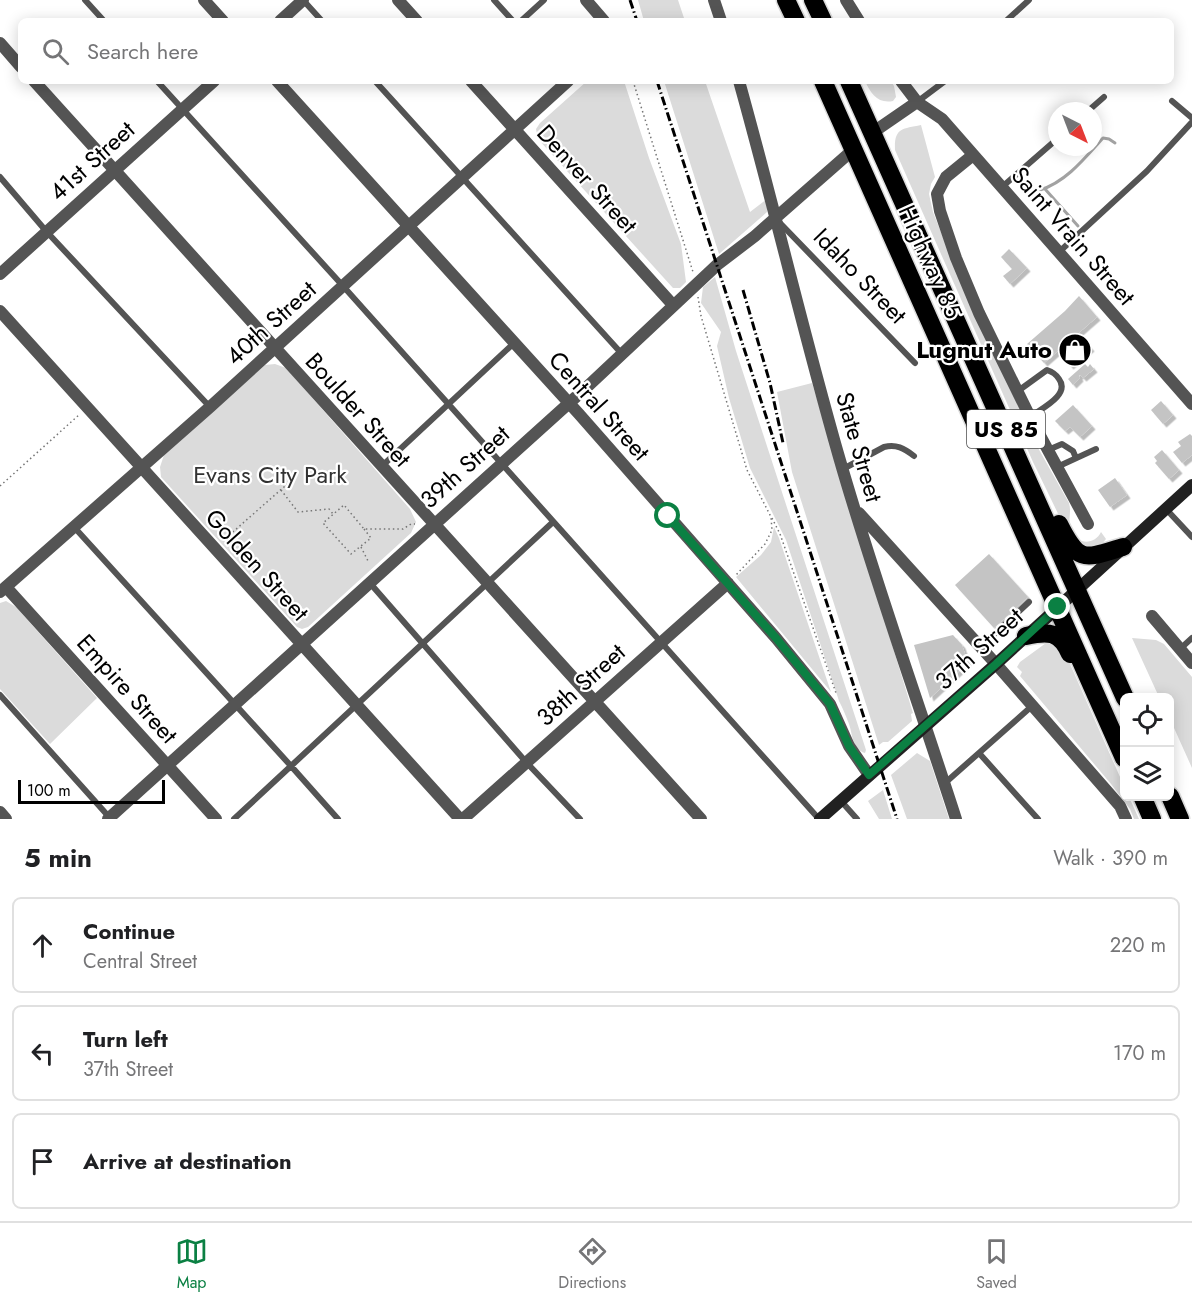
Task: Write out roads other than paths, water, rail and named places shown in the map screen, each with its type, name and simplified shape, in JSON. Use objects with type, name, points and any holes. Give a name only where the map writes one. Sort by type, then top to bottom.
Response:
[{"type":"highway","points":[[786,0],[795,18]]},
{"type":"highway","points":[[813,0],[822,18]]},
{"type":"highway","name":"Highway 85","points":[[824,84],[1120,747]]},
{"type":"highway","name":"Highway 85","points":[[850,84],[1123,693]]},
{"type":"highway","points":[[1022,466],[1036,478],[1072,547],[1082,555],[1090,557],[1123,547]]},
{"type":"highway","points":[[1026,636],[1048,633],[1060,637],[1066,644],[1114,750],[1120,758]]},
{"type":"highway","points":[[1144,801],[1152,819]]},
{"type":"highway","points":[[1172,801],[1180,819]]},
{"type":"main road","name":"37th Street","points":[[820,819],[996,664],[1192,485]]},
{"type":"street","points":[[204,0],[220,18]]},
{"type":"street","points":[[283,18],[303,0]]},
{"type":"street","points":[[398,0],[414,18]]},
{"type":"street","points":[[586,0],[601,18]]},
{"type":"street","points":[[714,0],[720,18]]},
{"type":"street","points":[[846,0],[857,18]]},
{"type":"street","points":[[0,43],[18,64]]},
{"type":"street","name":"Boulder Street","points":[[37,84],[701,819]]},
{"type":"street","name":"41st Street","points":[[0,274],[210,84]]},
{"type":"street","name":"Central Street","points":[[280,84],[568,402],[776,638],[830,704],[849,746],[869,775]]},
{"type":"street","name":"Denver Street","points":[[474,84],[673,305]]},
{"type":"street","name":"40th Street","points":[[3,589],[210,407],[565,84]]},
{"type":"street","name":"State Street","points":[[740,84],[812,361],[843,469],[956,819]]},
{"type":"street","name":"Saint Vrain Street","points":[[903,84],[913,97],[942,119],[1192,404]]},
{"type":"street","points":[[872,133],[913,97]]},
{"type":"street","name":"39th Street","points":[[110,818],[622,354],[717,265],[776,219],[854,149]]},
{"type":"street","points":[[973,155],[946,177],[938,194],[940,211],[956,258],[979,313],[1047,450],[1088,524]]},
{"type":"street","name":"Golden Street","points":[[0,311],[461,819]]},
{"type":"street","points":[[855,509],[996,664],[1120,806],[1126,819]]},
{"type":"street","name":"38th Street","points":[[461,819],[728,583]]},
{"type":"street","name":"Empire Street","points":[[3,589],[216,819]]},
{"type":"street","points":[[1152,616],[1192,663]]},
{"type":"street","points":[[0,812],[6,819]]},
{"type":"lane","points":[[85,0],[101,18]]},
{"type":"lane","points":[[303,0],[319,18]]},
{"type":"lane","points":[[494,0],[510,18]]},
{"type":"lane","points":[[524,18],[544,0]]},
{"type":"lane","points":[[1009,18],[1029,0]]},
{"type":"lane","points":[[160,84],[820,819]]},
{"type":"lane","points":[[378,84],[622,354]]},
{"type":"lane","points":[[913,97],[939,84]]},
{"type":"lane","points":[[1098,102],[1104,97]]},
{"type":"lane","points":[[1058,252],[1147,171],[1192,120],[1172,101]]},
{"type":"lane","points":[[1002,188],[1048,147]]},
{"type":"lane","points":[[0,177],[46,231],[210,407]]},
{"type":"lane","name":"Idaho Street","points":[[776,219],[915,363]]},
{"type":"lane","points":[[381,466],[514,343]]},
{"type":"lane","points":[[1017,391],[1047,370],[1053,372],[1062,383],[1063,388],[1059,396],[1030,417]]},
{"type":"lane","points":[[1047,450],[1062,444],[1073,451],[1076,458]]},
{"type":"lane","points":[[843,469],[884,447],[898,446],[914,456]]},
{"type":"lane","points":[[1056,467],[1096,449]]},
{"type":"lane","points":[[1166,509],[1192,537]]},
{"type":"lane","points":[[234,819],[553,522]]},
{"type":"lane","points":[[73,526],[175,636],[234,705],[338,819]]},
{"type":"lane","points":[[369,582],[526,762],[580,819]]},
{"type":"lane","points":[[981,647],[1029,602]]},
{"type":"lane","points":[[1180,649],[1192,638]]},
{"type":"lane","points":[[0,695],[110,818]]},
{"type":"lane","points":[[944,784],[1032,706]]},
{"type":"lane","points":[[979,753],[1038,819]]},
{"type":"lane","points":[[841,800],[857,819]]},
{"type":"waterway","points":[[1040,190],[1067,175],[1103,138],[1115,143]]},
{"type":"waterway","points":[[1045,189],[1078,226]]},
{"type":"railway","points":[[630,0],[636,18]]},
{"type":"railway","points":[[658,84],[897,819]]},
{"type":"railway","points":[[743,290],[770,383],[783,443]]},
{"type":"place","name":"Lugnut Auto","points":[[1075,350]]},
{"type":"park label","name":"Evans City Park","points":[[270,475]]}]
